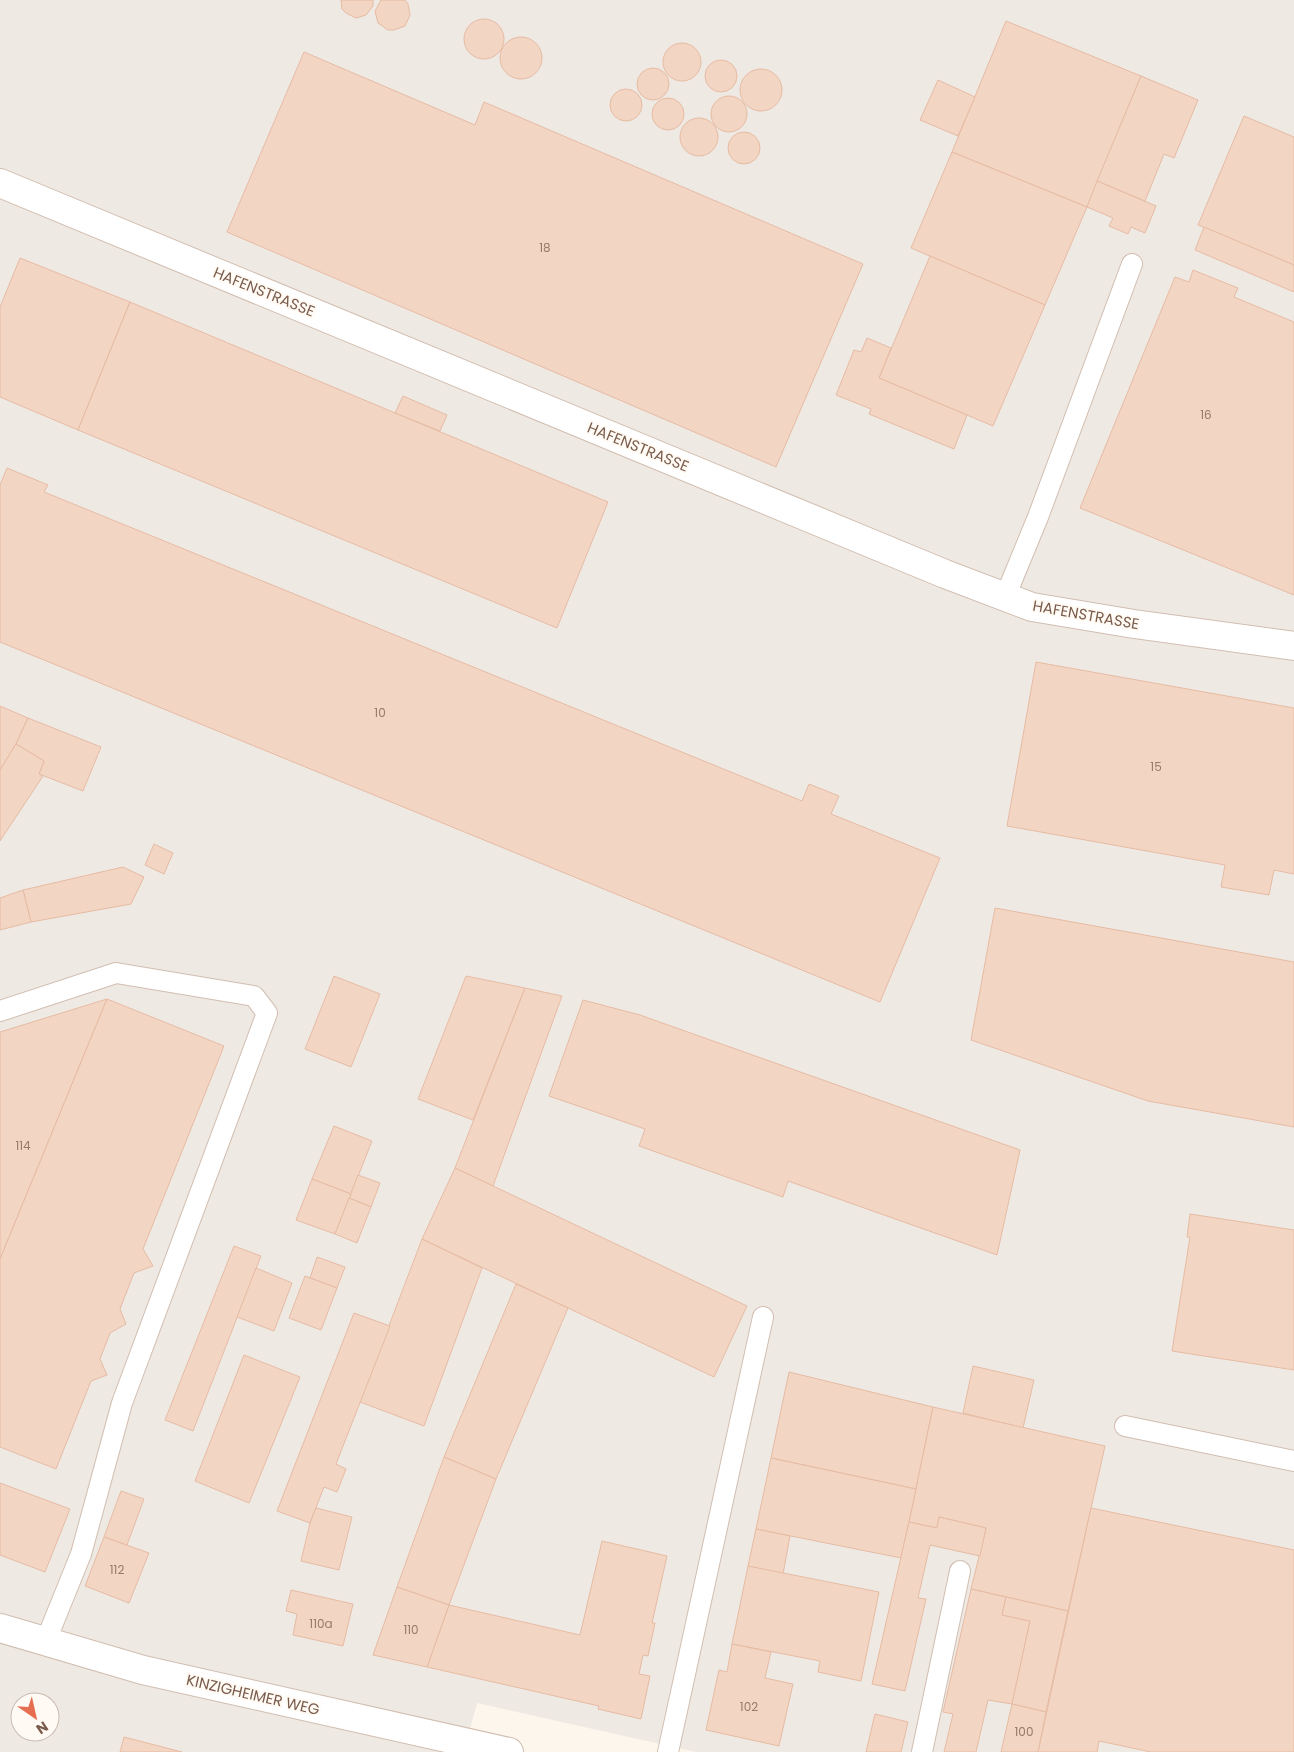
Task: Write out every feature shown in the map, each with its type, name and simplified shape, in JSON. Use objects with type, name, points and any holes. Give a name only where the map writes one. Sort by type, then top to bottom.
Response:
[{"type":"street","name":"HAFENSTRASSE","points":[[0,183],[936,570],[1032,607],[1088,617],[1294,646]]},
{"type":"street","name":"KINZIGHEIMER WEG","points":[[0,1628],[45,1643],[143,1670],[509,1752]]},
{"type":"lane","points":[[1005,597],[1038,517],[1132,264]]},
{"type":"lane","points":[[0,1011],[116,973],[254,996],[267,1013],[122,1403],[81,1554],[45,1643]]},
{"type":"lane","points":[[668,1752],[763,1317]]},
{"type":"lane","points":[[1125,1426],[1294,1462]]},
{"type":"lane","points":[[922,1752],[960,1571]]},
{"type":"shaded area","points":[[0,0],[1294,0],[1294,1752],[696,1752],[477,1703],[464,1752],[0,1752]]},
{"type":"building","points":[[341,0],[373,0],[373,6],[366,15],[356,18],[342,9]]},
{"type":"building","points":[[381,0],[405,0],[408,4],[410,15],[405,26],[388,30],[378,23],[375,11]]},
{"type":"building","points":[[480,19],[488,19],[495,22],[501,28],[504,39],[501,50],[495,56],[488,59],[480,59],[473,56],[467,50],[464,43],[464,35],[467,28],[473,22]]},
{"type":"building","points":[[1006,21],[1141,76],[1087,207],[952,152]]},
{"type":"building","points":[[521,37],[536,43],[542,58],[536,73],[521,79],[506,73],[500,58],[506,43]]},
{"type":"building","points":[[682,43],[689,44],[695,49],[700,55],[700,69],[695,75],[689,80],[682,81],[675,80],[669,75],[664,69],[663,62],[664,55],[669,49],[675,44]]},
{"type":"building","points":[[304,52],[475,125],[484,102],[863,264],[776,467],[227,232]]},
{"type":"building","points":[[721,60],[727,61],[732,65],[736,70],[736,82],[732,87],[727,91],[721,92],[715,91],[710,87],[706,82],[705,76],[706,70],[710,65],[715,61]]},
{"type":"building","points":[[653,68],[659,69],[664,73],[668,78],[668,90],[664,95],[659,99],[653,100],[647,99],[642,95],[638,90],[637,84],[638,78],[642,73],[647,69]]},
{"type":"building","points":[[757,69],[765,69],[776,75],[782,90],[776,105],[765,111],[757,111],[746,105],[740,94],[740,86],[746,75]]},
{"type":"building","points":[[1141,76],[1198,100],[1174,158],[1164,154],[1145,201],[1097,181]]},
{"type":"building","points":[[938,80],[975,97],[958,136],[920,120]]},
{"type":"building","points":[[626,89],[632,90],[637,94],[641,99],[641,111],[637,116],[632,120],[626,121],[620,120],[615,116],[611,111],[610,105],[611,99],[615,94],[620,90]]},
{"type":"building","points":[[729,96],[736,97],[742,101],[746,107],[746,121],[742,127],[736,131],[729,132],[722,131],[716,127],[712,121],[711,114],[712,107],[716,101],[722,97]]},
{"type":"building","points":[[668,98],[674,99],[679,103],[683,108],[683,120],[679,125],[674,129],[668,130],[662,129],[657,125],[653,120],[652,114],[653,108],[657,103],[662,99]]},
{"type":"building","points":[[1244,116],[1294,137],[1294,265],[1198,225]]},
{"type":"building","points":[[699,118],[712,124],[718,137],[712,150],[699,156],[686,150],[680,137],[686,124]]},
{"type":"building","points":[[744,132],[750,133],[755,137],[759,142],[759,154],[755,159],[750,163],[744,164],[738,163],[733,159],[729,154],[728,148],[729,142],[733,137],[738,133]]},
{"type":"building","points":[[952,152],[1087,207],[1045,305],[911,248]]},
{"type":"building","points":[[1097,181],[1156,206],[1145,233],[1131,227],[1128,234],[1109,226],[1113,218],[1087,207]]},
{"type":"building","points":[[1204,227],[1294,265],[1294,292],[1195,250]]},
{"type":"building","points":[[930,256],[1045,305],[993,426],[879,378]]},
{"type":"building","points":[[20,258],[130,302],[78,430],[0,397],[0,307]]},
{"type":"building","points":[[1193,270],[1238,288],[1234,297],[1294,322],[1294,595],[1080,508],[1175,277],[1189,282]]},
{"type":"building","points":[[130,302],[608,502],[557,628],[78,430]]},
{"type":"building","points":[[867,338],[891,348],[879,378],[967,415],[954,449],[869,414],[871,409],[836,395],[854,350],[861,352]]},
{"type":"building","points":[[403,396],[447,415],[440,431],[395,413]]},
{"type":"building","points":[[7,468],[48,485],[44,492],[802,801],[809,784],[839,796],[831,814],[940,858],[880,1002],[0,642],[0,485]]},
{"type":"building","points":[[1036,662],[1294,708],[1294,874],[1274,870],[1269,895],[1221,887],[1225,865],[1007,826]]},
{"type":"building","points":[[0,706],[28,718],[16,744],[0,770]]},
{"type":"building","points":[[28,718],[101,747],[83,791],[39,774],[44,761],[16,744]]},
{"type":"building","points":[[16,744],[44,761],[39,774],[43,776],[0,841],[0,770]]},
{"type":"building","points":[[154,844],[173,853],[164,874],[145,865]]},
{"type":"building","points":[[123,867],[144,877],[131,904],[31,922],[23,890]]},
{"type":"building","points":[[23,890],[31,922],[0,930],[0,898]]},
{"type":"building","points":[[995,908],[1294,962],[1294,1127],[1148,1101],[971,1040]]},
{"type":"building","points":[[334,976],[380,994],[351,1067],[305,1049]]},
{"type":"building","points":[[466,976],[525,988],[473,1120],[418,1099]]},
{"type":"building","points":[[525,988],[562,996],[493,1186],[455,1168]]},
{"type":"building","points":[[107,999],[0,1259],[0,1032]]},
{"type":"building","points":[[107,999],[224,1046],[143,1249],[153,1266],[134,1273],[120,1309],[126,1324],[110,1333],[100,1359],[107,1375],[91,1381],[56,1469],[0,1447],[0,1259]]},
{"type":"building","points":[[583,1000],[640,1015],[1020,1150],[997,1255],[788,1181],[783,1197],[639,1146],[645,1129],[549,1096]]},
{"type":"building","points":[[334,1126],[372,1141],[351,1194],[312,1179]]},
{"type":"building","points":[[455,1168],[747,1306],[714,1377],[422,1239]]},
{"type":"building","points":[[358,1175],[380,1183],[371,1207],[349,1198]]},
{"type":"building","points":[[312,1179],[351,1194],[335,1234],[296,1220]]},
{"type":"building","points":[[349,1198],[371,1207],[357,1243],[335,1234]]},
{"type":"building","points":[[1190,1214],[1294,1230],[1294,1370],[1172,1351],[1190,1237],[1187,1237]]},
{"type":"building","points":[[422,1239],[482,1268],[424,1426],[360,1402]]},
{"type":"building","points":[[234,1246],[261,1256],[193,1431],[165,1420]]},
{"type":"building","points":[[317,1257],[345,1267],[337,1288],[310,1278]]},
{"type":"building","points":[[256,1268],[292,1283],[274,1331],[237,1317]]},
{"type":"building","points":[[305,1276],[337,1288],[321,1330],[289,1318]]},
{"type":"building","points":[[516,1284],[568,1308],[496,1479],[444,1457]]},
{"type":"building","points":[[354,1313],[390,1326],[336,1464],[346,1469],[337,1492],[324,1487],[310,1523],[277,1511]]},
{"type":"building","points":[[244,1355],[300,1377],[249,1503],[195,1481]]},
{"type":"building","points":[[973,1366],[1034,1380],[1023,1428],[963,1413]]},
{"type":"building","points":[[789,1372],[933,1407],[916,1489],[771,1458]]},
{"type":"building","points":[[933,1407],[1105,1446],[1068,1611],[971,1589],[986,1528],[939,1517],[937,1528],[909,1522]]},
{"type":"building","points":[[444,1457],[496,1479],[449,1605],[397,1587]]},
{"type":"building","points":[[771,1458],[916,1489],[901,1558],[756,1529]]},
{"type":"building","points":[[0,1483],[70,1509],[45,1572],[0,1555]]},
{"type":"building","points":[[121,1491],[144,1499],[127,1545],[104,1537]]},
{"type":"building","points":[[316,1508],[352,1517],[339,1570],[301,1561],[310,1523]]},
{"type":"building","points":[[1091,1508],[1294,1550],[1294,1752],[1151,1752],[1099,1741],[1097,1752],[1038,1752]]},
{"type":"building","points":[[939,1517],[986,1528],[980,1556],[930,1545],[918,1598],[926,1599],[905,1691],[872,1684],[909,1522],[937,1528]]},
{"type":"building","points":[[756,1529],[790,1536],[783,1574],[748,1566]]},
{"type":"building","points":[[104,1537],[149,1553],[129,1603],[85,1586]]},
{"type":"building","points":[[602,1541],[667,1556],[652,1623],[655,1623],[648,1656],[643,1655],[639,1674],[650,1676],[641,1719],[598,1709],[599,1706],[427,1667],[449,1605],[580,1635]]},
{"type":"building","points":[[748,1566],[879,1592],[861,1681],[818,1672],[820,1661],[732,1644]]},
{"type":"building","points":[[397,1587],[449,1605],[427,1667],[373,1655]]},
{"type":"building","points":[[971,1589],[1006,1597],[1002,1615],[1030,1621],[1012,1704],[988,1700],[976,1752],[944,1752],[953,1714],[943,1712]]},
{"type":"building","points":[[291,1590],[353,1604],[343,1646],[293,1635],[297,1614],[286,1611]]},
{"type":"building","points":[[1006,1597],[1068,1611],[1046,1712],[1012,1704],[1030,1621],[1002,1615]]},
{"type":"building","points":[[732,1644],[771,1652],[765,1678],[793,1684],[779,1746],[706,1730],[719,1670],[727,1672]]},
{"type":"building","points":[[1012,1704],[1046,1712],[1038,1752],[1001,1752]]},
{"type":"building","points":[[875,1714],[908,1722],[901,1752],[866,1752]]},
{"type":"building","points":[[124,1737],[182,1752],[120,1752]]}]
